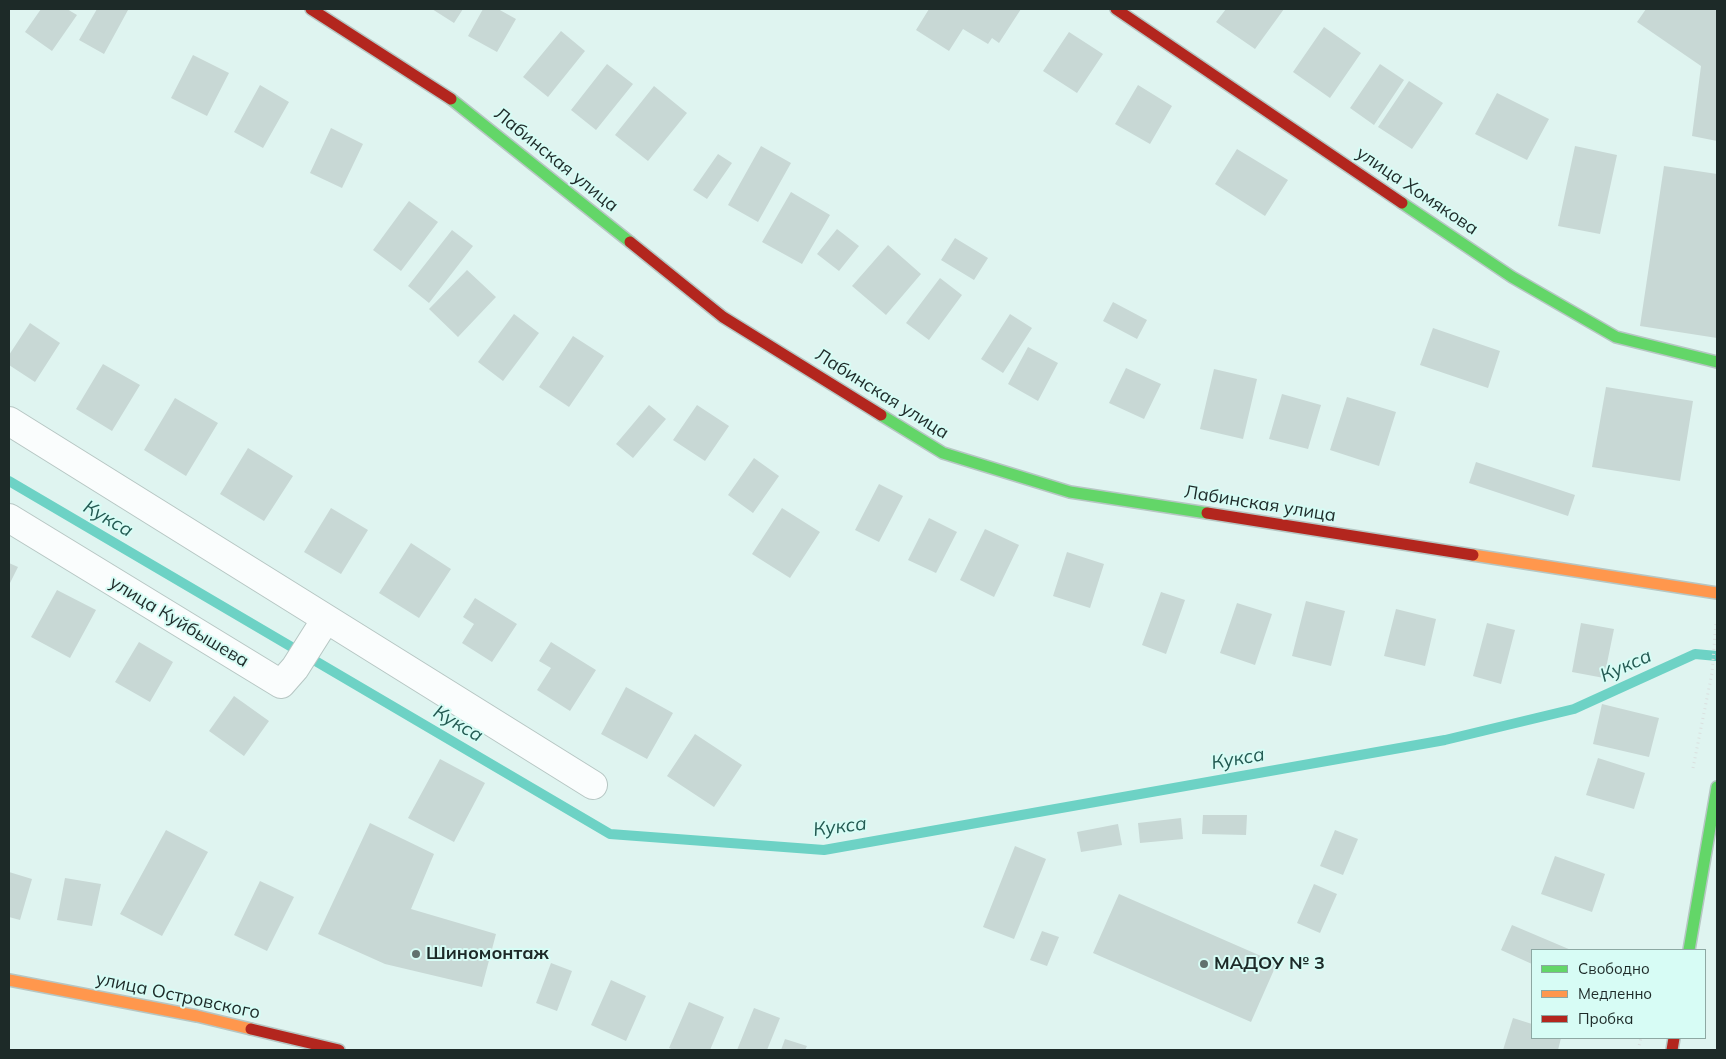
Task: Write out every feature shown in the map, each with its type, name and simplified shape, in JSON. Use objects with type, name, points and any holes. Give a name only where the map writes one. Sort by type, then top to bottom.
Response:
[{"type":"street","name":"Лабинская улица","points":[[311,9],[456,102],[724,317],[942,453],[1070,492],[1717,593]]},
{"type":"street","name":"улица Хомякова","points":[[1116,9],[1512,277],[1616,337],[1717,362]]},
{"type":"street","points":[[9,421],[318,630],[593,785]]},
{"type":"street","name":"улица Куйбышева","points":[[9,518],[281,684],[295,668],[318,630]]},
{"type":"street","points":[[1689,949],[1717,787]]},
{"type":"street","name":"улица Островского","points":[[9,980],[197,1016],[340,1050]]},
{"type":"path","points":[[1712,673],[1714,641]]},
{"type":"building","points":[[41,9],[67,9],[77,15],[52,51],[25,32]]},
{"type":"building","points":[[97,9],[128,10],[104,54],[79,40]]},
{"type":"building","points":[[432,9],[463,9],[454,23]]},
{"type":"building","points":[[483,9],[498,9],[516,19],[497,52],[468,36]]},
{"type":"building","points":[[929,9],[1021,9],[999,43],[992,38],[988,44],[963,29],[949,51],[916,30]]},
{"type":"building","points":[[1226,9],[1284,9],[1255,49],[1216,22]]},
{"type":"building","points":[[1646,9],[1717,9],[1717,141],[1692,136],[1701,66],[1637,22]]},
{"type":"building","points":[[1324,27],[1361,53],[1330,98],[1293,72]]},
{"type":"building","points":[[561,31],[585,51],[548,97],[523,77]]},
{"type":"building","points":[[1069,32],[1103,54],[1077,93],[1043,71]]},
{"type":"building","points":[[193,55],[229,73],[207,116],[171,98]]},
{"type":"building","points":[[607,64],[633,84],[596,130],[571,110]]},
{"type":"building","points":[[1380,64],[1404,80],[1374,125],[1350,108]]},
{"type":"building","points":[[1409,81],[1443,103],[1412,149],[1378,127]]},
{"type":"building","points":[[260,85],[289,102],[263,148],[234,132]]},
{"type":"building","points":[[1138,85],[1172,106],[1150,144],[1115,124]]},
{"type":"building","points":[[654,86],[687,113],[648,161],[615,135]]},
{"type":"building","points":[[1497,93],[1549,119],[1527,160],[1475,134]]},
{"type":"building","points":[[331,128],[363,144],[342,188],[310,173]]},
{"type":"building","points":[[761,146],[791,163],[758,222],[728,205]]},
{"type":"building","points":[[1575,146],[1617,155],[1600,234],[1558,226]]},
{"type":"building","points":[[1237,149],[1288,180],[1265,216],[1215,184]]},
{"type":"building","points":[[718,154],[732,163],[707,199],[693,190]]},
{"type":"building","points":[[1664,166],[1717,174],[1717,338],[1640,326]]},
{"type":"building","points":[[791,192],[830,215],[802,264],[762,242]]},
{"type":"building","points":[[409,201],[438,222],[401,271],[373,250]]},
{"type":"building","points":[[837,229],[859,246],[839,271],[817,254]]},
{"type":"building","points":[[452,230],[473,246],[429,303],[408,286]]},
{"type":"building","points":[[955,238],[988,258],[974,280],[941,260]]},
{"type":"building","points":[[888,245],[921,274],[886,315],[852,286]]},
{"type":"building","points":[[467,270],[496,297],[458,337],[429,309]]},
{"type":"building","points":[[940,278],[962,295],[929,340],[906,323]]},
{"type":"building","points":[[1113,302],[1147,320],[1137,339],[1103,321]]},
{"type":"building","points":[[514,314],[539,333],[503,381],[478,362]]},
{"type":"building","points":[[1010,314],[1032,328],[1003,373],[981,359]]},
{"type":"building","points":[[30,323],[60,343],[35,382],[9,365],[9,355]]},
{"type":"building","points":[[1433,328],[1500,351],[1488,388],[1420,365]]},
{"type":"building","points":[[573,336],[604,356],[569,407],[539,387]]},
{"type":"building","points":[[1028,347],[1058,363],[1038,401],[1008,384]]},
{"type":"building","points":[[103,364],[140,385],[112,431],[76,409]]},
{"type":"building","points":[[1126,368],[1161,384],[1144,419],[1109,403]]},
{"type":"building","points":[[1214,369],[1257,379],[1243,439],[1200,429]]},
{"type":"building","points":[[1606,387],[1693,401],[1680,481],[1592,467]]},
{"type":"building","points":[[1282,394],[1321,405],[1308,449],[1269,439]]},
{"type":"building","points":[[1347,397],[1396,412],[1379,466],[1330,450]]},
{"type":"building","points":[[175,398],[218,423],[186,476],[144,450]]},
{"type":"building","points":[[649,405],[666,419],[633,458],[616,444]]},
{"type":"building","points":[[697,405],[729,426],[705,461],[673,440]]},
{"type":"building","points":[[248,448],[293,476],[264,521],[220,494]]},
{"type":"building","points":[[754,458],[779,476],[753,513],[728,495]]},
{"type":"building","points":[[1476,462],[1575,495],[1568,516],[1469,483]]},
{"type":"building","points":[[879,484],[903,496],[879,542],[855,530]]},
{"type":"building","points":[[331,508],[368,530],[341,574],[304,552]]},
{"type":"building","points":[[782,508],[820,532],[790,578],[752,554]]},
{"type":"building","points":[[929,518],[957,532],[936,573],[908,560]]},
{"type":"building","points":[[985,529],[1019,545],[994,597],[960,580]]},
{"type":"building","points":[[411,543],[451,569],[419,618],[379,593]]},
{"type":"building","points":[[1067,552],[1104,564],[1090,608],[1053,596]]},
{"type":"building","points":[[9,563],[18,567],[9,585]]},
{"type":"building","points":[[57,590],[96,610],[70,658],[31,637]]},
{"type":"building","points":[[1161,592],[1185,600],[1166,654],[1142,645]]},
{"type":"building","points":[[475,598],[517,624],[492,662],[462,643],[474,624],[463,617]]},
{"type":"building","points":[[1306,601],[1345,611],[1331,666],[1292,656]]},
{"type":"building","points":[[1237,603],[1272,614],[1255,665],[1220,653]]},
{"type":"building","points":[[1396,609],[1436,619],[1425,666],[1384,656]]},
{"type":"building","points":[[1487,623],[1515,630],[1501,684],[1473,676]]},
{"type":"building","points":[[1581,623],[1614,629],[1604,678],[1572,672]]},
{"type":"building","points":[[139,642],[173,662],[150,702],[115,682]]},
{"type":"building","points":[[551,642],[596,670],[570,711],[537,690],[551,668],[539,661]]},
{"type":"building","points":[[626,687],[673,713],[647,759],[601,734]]},
{"type":"building","points":[[234,696],[269,721],[244,756],[209,731]]},
{"type":"building","points":[[1602,704],[1659,718],[1649,757],[1593,744]]},
{"type":"building","points":[[695,734],[742,765],[714,807],[667,776]]},
{"type":"building","points":[[1598,758],[1645,773],[1634,809],[1586,795]]},
{"type":"building","points":[[440,759],[485,783],[454,842],[408,818]]},
{"type":"building","points":[[1203,815],[1247,815],[1246,835],[1202,834]]},
{"type":"building","points":[[1181,818],[1183,839],[1140,843],[1138,823]]},
{"type":"building","points":[[370,823],[434,854],[411,909],[496,934],[482,987],[385,964],[318,934]]},
{"type":"building","points":[[1118,824],[1122,845],[1081,852],[1077,832]]},
{"type":"building","points":[[166,830],[208,852],[162,936],[120,914]]},
{"type":"building","points":[[1335,830],[1358,839],[1343,875],[1320,866]]},
{"type":"building","points":[[1015,846],[1046,859],[1014,939],[983,927]]},
{"type":"building","points":[[1555,856],[1605,874],[1592,912],[1541,894]]},
{"type":"building","points":[[9,872],[32,879],[20,920],[9,917]]},
{"type":"building","points":[[65,878],[101,884],[92,926],[57,920]]},
{"type":"building","points":[[260,881],[294,897],[267,951],[234,935]]},
{"type":"building","points":[[1314,884],[1337,894],[1320,933],[1297,923]]},
{"type":"building","points":[[1119,894],[1277,963],[1251,1022],[1093,953]]},
{"type":"building","points":[[1512,925],[1569,949],[1531,949],[1531,964],[1501,950]]},
{"type":"building","points":[[1042,931],[1059,937],[1047,966],[1030,960]]},
{"type":"building","points":[[551,963],[572,971],[557,1011],[536,1003]]},
{"type":"building","points":[[611,980],[646,996],[626,1041],[591,1025]]},
{"type":"building","points":[[689,1002],[724,1017],[710,1050],[674,1050],[669,1048]]},
{"type":"building","points":[[754,1008],[780,1018],[767,1050],[737,1050]]},
{"type":"building","points":[[1513,1018],[1531,1024],[1531,1039],[1561,1039],[1558,1050],[1503,1050]]},
{"type":"building","points":[[785,1039],[807,1046],[805,1050],[781,1050]]},
{"type":"waterway","name":"Кукса","points":[[9,481],[610,834],[824,850],[1445,740],[1574,709],[1695,654],[1717,656]]},
{"type":"traffic: fast","points":[[451,99],[630,242]]},
{"type":"traffic: fast","points":[[1402,203],[1512,277],[1616,337],[1717,362]]},
{"type":"traffic: fast","points":[[881,415],[943,453],[1070,492],[1207,513]]},
{"type":"traffic: fast","points":[[1689,949],[1717,787]]},
{"type":"traffic: slow","points":[[1473,555],[1717,593]]},
{"type":"traffic: slow","points":[[9,980],[197,1016],[251,1029]]},
{"type":"traffic: jam","points":[[311,9],[451,99]]},
{"type":"traffic: jam","points":[[1116,9],[1402,203]]},
{"type":"traffic: jam","points":[[630,242],[723,317],[881,415]]},
{"type":"traffic: jam","points":[[1207,513],[1473,555]]},
{"type":"traffic: jam","points":[[251,1029],[339,1050]]},
{"type":"traffic: jam","points":[[1672,1050],[1674,1039]]},
{"type":"place","name":"Шиномонтаж","points":[[416,954]]},
{"type":"place","name":"МАДОУ № 3","points":[[1204,964]]}]
